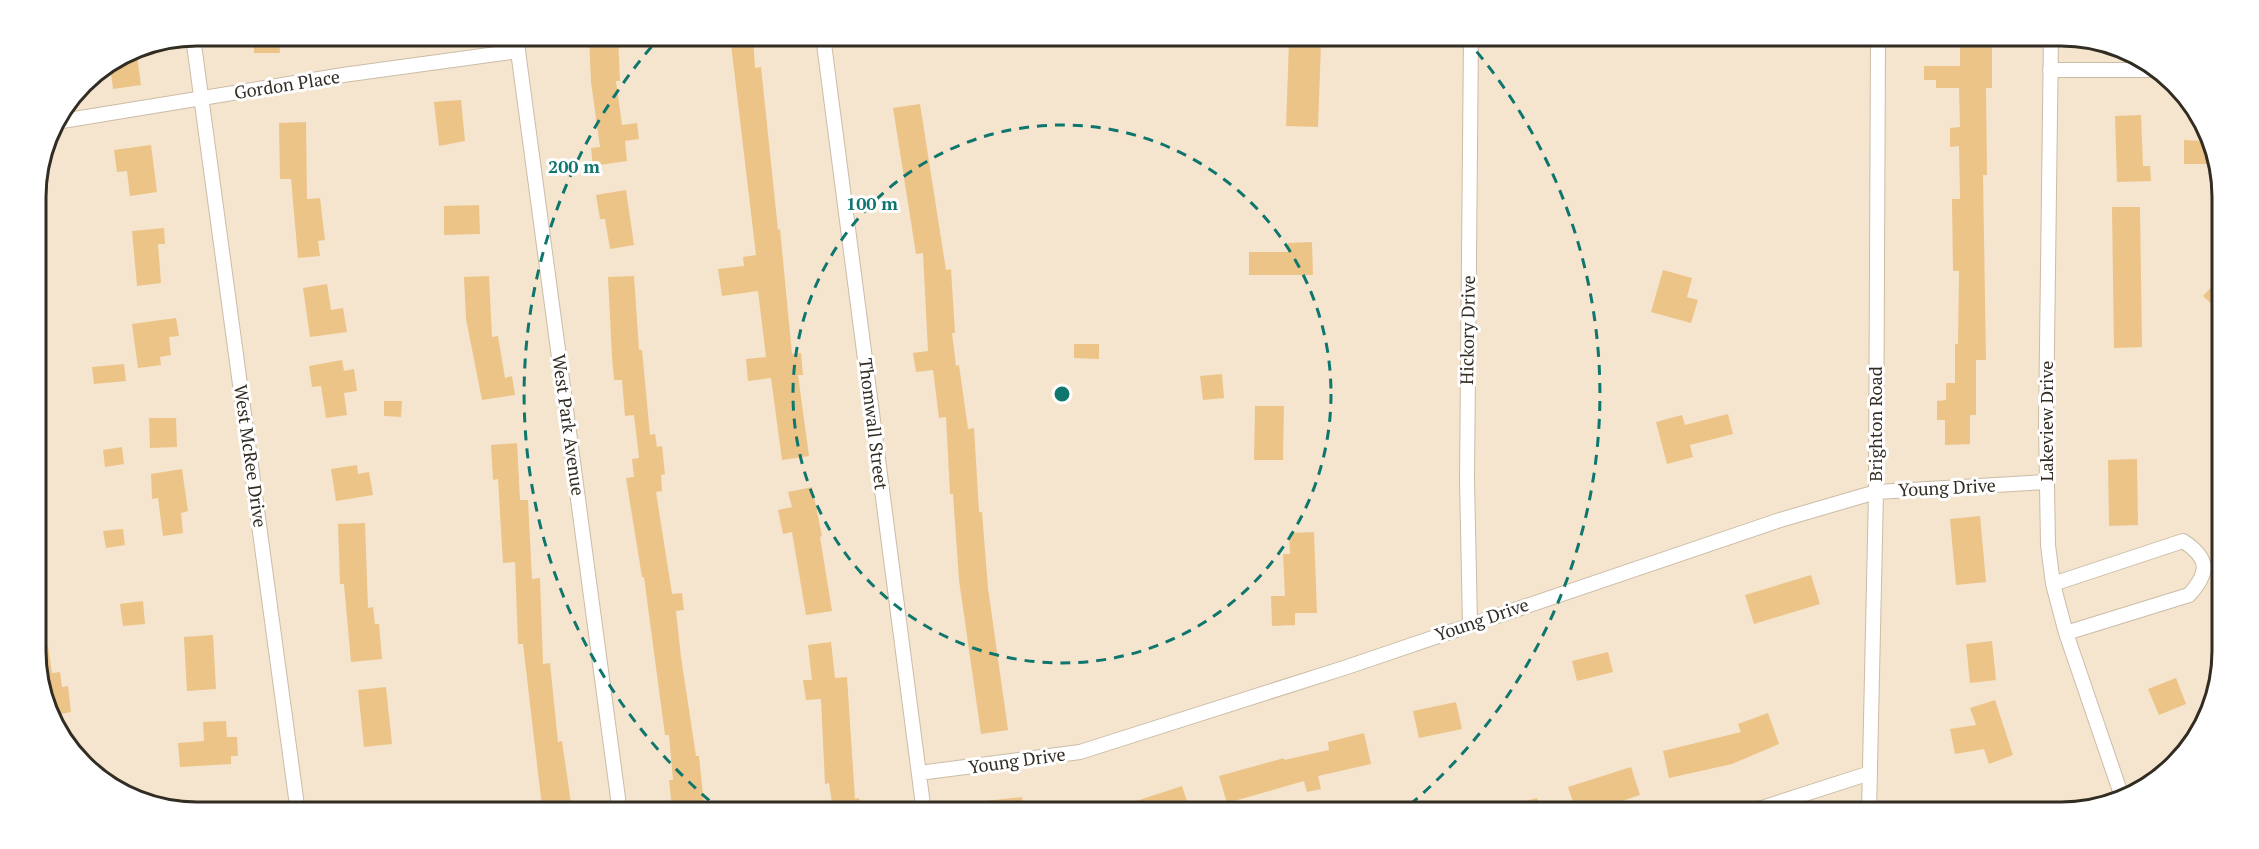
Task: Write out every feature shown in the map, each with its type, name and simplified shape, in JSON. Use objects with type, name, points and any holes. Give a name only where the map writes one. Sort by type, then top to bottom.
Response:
[{"type":"street","name":"Hickory Drive","points":[[1470,624],[1467,480],[1471,46]]},
{"type":"street","name":"Brighton Road","points":[[1869,802],[1876,492],[1878,46]]},
{"type":"street","name":"Lakeview Drive","points":[[2051,46],[2046,482],[2048,545],[2053,584],[2066,633],[2120,790]]},
{"type":"street","name":"West McRee Drive","points":[[194,47],[297,802]]},
{"type":"street","name":"West Park Avenue","points":[[517,47],[619,802]]},
{"type":"street","name":"Thomwall Street","points":[[824,47],[923,802]]},
{"type":"street","name":"Gordon Place","points":[[68,120],[343,75],[518,51]]},
{"type":"street","points":[[2050,70],[2142,70]]},
{"type":"street","name":"Young Drive","points":[[919,773],[1080,752],[1347,667],[1780,520],[1876,492],[2046,482]]},
{"type":"street","points":[[2053,584],[2183,541],[2199,552],[2205,568],[2202,581],[2189,595],[2066,633]]},
{"type":"street","points":[[1780,802],[1870,773]]},
{"type":"building","points":[[1289,46],[1321,46],[1318,127],[1286,126]]},
{"type":"building","points":[[254,47],[280,47],[280,53],[254,53]]},
{"type":"building","points":[[589,47],[618,47],[620,81],[616,81],[622,125],[637,123],[639,139],[625,141],[627,161],[593,166],[591,148],[600,147],[591,82]]},
{"type":"building","points":[[731,47],[754,47],[755,68],[761,67],[792,354],[801,353],[803,375],[798,375],[809,456],[782,460],[771,378],[748,381],[746,359],[766,357],[758,291],[722,296],[718,269],[744,266],[743,257],[756,255]]},
{"type":"building","points":[[1960,47],[1992,47],[1992,88],[1986,88],[1987,175],[1983,175],[1986,360],[1976,360],[1976,415],[1970,415],[1970,444],[1945,445],[1945,420],[1937,420],[1937,401],[1946,400],[1946,383],[1955,383],[1955,344],[1958,344],[1959,271],[1953,271],[1952,199],[1960,199],[1959,146],[1950,147],[1950,128],[1960,127],[1959,88],[1936,88],[1936,80],[1924,80],[1924,66],[1960,66]]},
{"type":"building","points":[[138,59],[141,85],[113,89],[111,74]]},
{"type":"building","points":[[461,100],[465,141],[439,146],[434,102]]},
{"type":"building","points":[[920,104],[946,270],[951,269],[955,333],[952,333],[956,366],[959,365],[968,429],[974,428],[979,512],[982,512],[988,588],[1008,730],[981,734],[959,580],[953,494],[950,494],[946,417],[939,418],[933,370],[916,372],[913,353],[928,351],[923,253],[916,254],[893,108]]},
{"type":"building","points":[[2141,115],[2143,166],[2150,166],[2151,181],[2117,182],[2115,116]]},
{"type":"building","points":[[306,122],[307,199],[320,198],[325,240],[318,241],[320,256],[298,258],[291,179],[280,179],[279,123]]},
{"type":"building","points":[[2184,140],[2201,141],[2208,164],[2184,164]]},
{"type":"building","points":[[151,145],[157,192],[130,196],[127,171],[117,172],[114,150]]},
{"type":"building","points":[[626,190],[634,245],[610,249],[605,219],[600,219],[596,195]]},
{"type":"building","points":[[479,205],[480,234],[444,235],[444,206]]},
{"type":"building","points":[[2112,207],[2140,207],[2142,347],[2114,348]]},
{"type":"building","points":[[164,228],[165,244],[158,244],[161,283],[137,286],[132,231]]},
{"type":"building","points":[[1312,242],[1313,275],[1249,275],[1249,252],[1288,252],[1288,243]]},
{"type":"building","points":[[1663,270],[1692,278],[1687,297],[1698,300],[1691,323],[1651,312]]},
{"type":"building","points":[[489,276],[492,337],[498,336],[505,378],[512,376],[515,395],[482,400],[466,319],[464,277]]},
{"type":"building","points":[[634,276],[639,350],[642,350],[650,435],[655,434],[657,447],[662,446],[665,474],[661,475],[662,491],[656,492],[672,594],[682,593],[684,610],[676,611],[696,756],[699,756],[704,802],[671,802],[669,780],[673,780],[669,735],[665,735],[644,577],[642,577],[626,478],[634,477],[632,459],[639,458],[634,415],[625,416],[622,380],[614,380],[608,277]]},
{"type":"building","points":[[327,284],[331,310],[343,308],[347,332],[310,337],[303,288]]},
{"type":"building","points":[[2212,287],[2212,305],[2203,296]]},
{"type":"building","points":[[176,318],[179,336],[169,337],[171,355],[160,357],[161,365],[138,368],[132,324]]},
{"type":"building","points":[[1074,344],[1099,344],[1099,359],[1074,358]]},
{"type":"building","points":[[342,360],[344,371],[354,369],[357,391],[344,393],[347,415],[326,418],[321,386],[312,387],[309,366]]},
{"type":"building","points":[[124,364],[126,381],[94,384],[92,367]]},
{"type":"building","points":[[1222,374],[1224,398],[1203,400],[1200,376]]},
{"type":"building","points":[[384,401],[402,401],[401,417],[384,416]]},
{"type":"building","points":[[1255,406],[1284,406],[1283,460],[1254,460]]},
{"type":"building","points":[[1728,414],[1733,434],[1690,445],[1693,457],[1667,464],[1656,422],[1682,415],[1685,425]]},
{"type":"building","points":[[149,418],[176,418],[177,447],[150,448]]},
{"type":"building","points":[[517,443],[520,500],[528,500],[532,579],[540,578],[543,664],[550,663],[558,742],[562,741],[571,802],[541,802],[523,644],[518,644],[515,562],[503,563],[498,479],[493,480],[491,445]]},
{"type":"building","points":[[122,447],[124,464],[105,467],[103,450]]},
{"type":"building","points":[[2137,459],[2138,525],[2109,526],[2108,460]]},
{"type":"building","points":[[357,465],[358,474],[369,472],[373,495],[336,501],[331,469]]},
{"type":"building","points":[[182,469],[188,511],[181,513],[183,533],[163,536],[158,498],[152,499],[151,474]]},
{"type":"building","points":[[812,487],[822,536],[820,537],[832,611],[806,615],[792,532],[783,534],[778,510],[792,507],[788,492]]},
{"type":"building","points":[[1980,516],[1986,582],[1956,585],[1950,519]]},
{"type":"building","points":[[365,523],[368,608],[373,607],[375,624],[379,624],[382,659],[351,662],[344,584],[340,584],[338,524]]},
{"type":"building","points":[[123,529],[125,545],[106,548],[103,531]]},
{"type":"building","points":[[1314,532],[1317,613],[1295,613],[1295,625],[1272,626],[1271,596],[1285,596],[1283,554],[1290,554],[1289,533]]},
{"type":"building","points":[[1811,575],[1820,604],[1754,624],[1745,595]]},
{"type":"building","points":[[143,601],[145,624],[123,626],[120,604]]},
{"type":"building","points":[[213,635],[216,689],[187,691],[184,637]]},
{"type":"building","points":[[1992,641],[1996,680],[1970,683],[1966,644]]},
{"type":"building","points":[[831,642],[835,678],[847,677],[855,799],[859,798],[860,802],[832,802],[829,783],[825,784],[821,699],[806,700],[803,680],[812,680],[808,645]]},
{"type":"building","points":[[46,646],[48,646],[52,673],[60,672],[62,687],[68,686],[71,712],[60,714],[55,700],[49,681]]},
{"type":"building","points":[[1608,652],[1613,672],[1577,681],[1572,661]]},
{"type":"building","points":[[2176,678],[2186,704],[2159,715],[2148,689]]},
{"type":"building","points":[[386,687],[392,744],[364,747],[358,690]]},
{"type":"building","points":[[1995,700],[2013,755],[1989,764],[1984,749],[1955,754],[1950,729],[1976,725],[1970,708]]},
{"type":"building","points":[[1456,702],[1462,729],[1419,738],[1413,711]]},
{"type":"building","points":[[1768,713],[1779,744],[1732,764],[1669,778],[1663,751],[1741,732],[1738,724]]},
{"type":"building","points":[[226,721],[227,737],[237,737],[238,756],[231,756],[231,764],[180,767],[178,743],[204,741],[203,722]]},
{"type":"building","points":[[1364,733],[1371,764],[1318,776],[1321,789],[1307,792],[1304,781],[1227,802],[1219,776],[1284,758],[1284,760],[1329,750],[1328,742]]},
{"type":"building","points":[[1631,767],[1640,795],[1619,802],[1573,802],[1568,787]]},
{"type":"building","points":[[1182,786],[1187,802],[1133,802]]},
{"type":"building","points":[[1022,797],[1023,802],[975,802]]},
{"type":"building","points":[[1537,798],[1538,802],[1521,802]]}]
